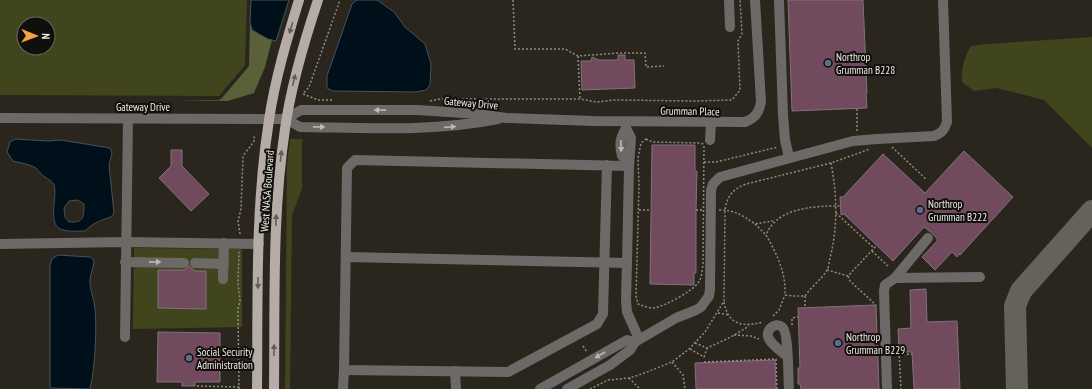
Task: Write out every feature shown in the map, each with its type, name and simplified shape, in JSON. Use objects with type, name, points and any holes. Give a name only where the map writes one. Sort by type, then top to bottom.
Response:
[{"type":"main road","name":"West NASA Boulevard","points":[[257,389],[261,186],[269,119],[283,56],[299,0]]},
{"type":"main road","name":"West NASA Boulevard","points":[[274,389],[276,210],[279,175],[286,119],[302,52],[318,0]]},
{"type":"street","points":[[729,0],[730,27]]},
{"type":"street","name":"Grumman Place","points":[[506,118],[626,125],[746,122],[754,118],[759,111],[761,97],[755,0]]},
{"type":"street","points":[[779,0],[783,115],[785,140],[789,157]]},
{"type":"street","points":[[567,389],[610,365],[630,350],[637,340],[676,318],[701,307],[708,296],[710,289],[711,190],[713,184],[720,177],[789,157],[853,141],[934,136],[940,134],[947,122],[943,0]]},
{"type":"street","name":"Gateway Drive","points":[[286,119],[301,110],[417,110],[479,114],[506,118]]},
{"type":"street","name":"Gateway Drive","points":[[0,118],[286,119],[300,127],[411,128],[461,126],[506,118]]},
{"type":"street","points":[[125,337],[125,242],[128,119]]},
{"type":"street","points":[[710,140],[711,123]]},
{"type":"street","points":[[626,125],[631,138],[629,163],[626,300],[628,312],[637,340]]},
{"type":"street","points":[[343,389],[347,168],[355,160],[606,165],[629,163]]},
{"type":"street","points":[[344,370],[508,372],[597,324],[603,314],[606,165]]},
{"type":"street","points":[[887,389],[885,285],[895,278],[928,238]]},
{"type":"street","points":[[0,244],[125,242],[259,244]]},
{"type":"street","points":[[223,278],[224,243]]},
{"type":"street","points":[[346,257],[627,263]]},
{"type":"street","points":[[125,262],[184,263]]},
{"type":"street","points":[[195,263],[224,264]]},
{"type":"street","points":[[895,278],[980,277]]},
{"type":"street","points":[[540,389],[627,340],[637,340]]},
{"type":"street","points":[[787,356],[789,389]]},
{"type":"street","points":[[455,371],[456,389]]},
{"type":"path","points":[[333,100],[318,100],[303,94],[309,87],[340,0]]},
{"type":"path","points":[[514,0],[515,48],[565,49],[578,56],[645,53],[646,67],[664,66]]},
{"type":"path","points":[[429,102],[440,99],[580,99],[597,102],[614,100],[732,100],[740,90],[738,41],[742,34],[740,0]]},
{"type":"path","points":[[578,56],[580,99]]},
{"type":"path","points":[[857,109],[858,136]]},
{"type":"path","points":[[197,386],[239,388],[238,309],[240,301],[238,284],[240,229],[238,222],[241,209],[243,157],[245,152],[254,143],[255,139],[253,135]]},
{"type":"path","points":[[643,140],[646,140],[653,142],[702,143],[704,147],[704,162],[703,265],[698,283],[689,291],[655,308],[649,308],[638,304],[638,158],[640,143],[643,140]]},
{"type":"path","points":[[890,145],[927,180]]},
{"type":"path","points":[[704,162],[716,162],[781,146]]},
{"type":"path","points":[[729,315],[724,301],[725,210],[728,198],[733,191],[739,186],[831,163],[875,148]]},
{"type":"path","points":[[805,308],[805,296],[827,270],[835,236],[836,206],[831,163]]},
{"type":"path","points":[[755,224],[774,221],[806,208],[840,206]]},
{"type":"path","points":[[633,210],[651,210]]},
{"type":"path","points":[[725,210],[741,214],[755,224],[766,235],[776,253],[782,269],[785,295],[778,310],[772,318]]},
{"type":"path","points":[[836,214],[874,248]]},
{"type":"path","points":[[766,235],[774,221]]},
{"type":"path","points":[[848,276],[877,245]]},
{"type":"path","points":[[872,251],[889,267]]},
{"type":"path","points":[[827,270],[848,276],[850,281],[878,307]]},
{"type":"path","points":[[785,295],[805,296]]},
{"type":"path","points":[[590,389],[608,380],[629,378],[672,362],[689,349],[706,332],[724,301]]},
{"type":"path","points":[[718,312],[729,315],[739,324],[749,326]]},
{"type":"path","points":[[768,320],[749,326],[707,348],[704,362],[776,359]]},
{"type":"path","points":[[734,335],[758,338],[763,344]]},
{"type":"path","points":[[695,343],[707,348]]},
{"type":"path","points":[[689,349],[704,357]]},
{"type":"path","points":[[772,354],[776,359],[777,389]]},
{"type":"path","points":[[901,389],[899,354],[912,354]]},
{"type":"path","points":[[672,362],[683,375],[685,389]]},
{"type":"path","points":[[629,378],[640,389]]},
{"type":"green space","points":[[0,0],[247,0],[245,65],[219,96],[0,95]]},
{"type":"green space","points":[[250,22],[252,30],[272,40],[265,67],[254,93],[228,101],[174,100],[219,100],[222,98],[249,66]]},
{"type":"green space","points":[[1092,37],[1092,148],[1044,100],[997,88],[974,91],[962,82],[962,72],[966,55],[971,46]]},
{"type":"green space","points":[[290,139],[303,139],[302,188],[292,216],[290,389],[285,389],[287,164]]},
{"type":"green space","points":[[134,248],[242,249],[242,327],[133,329]]},
{"type":"water","points":[[251,0],[289,0],[276,41],[268,39],[252,30],[250,22]]},
{"type":"water","points":[[357,0],[377,0],[394,12],[405,27],[425,44],[431,64],[430,85],[426,90],[416,92],[333,91],[327,88],[327,76],[352,4]]},
{"type":"water","points":[[15,139],[48,141],[61,140],[110,148],[112,153],[109,165],[114,213],[111,217],[97,222],[85,231],[68,231],[58,227],[55,223],[54,217],[54,185],[36,168],[13,161],[7,152],[10,142]],"holes":[[[78,200],[84,204],[82,218],[78,221],[69,222],[65,217],[64,208],[69,201]]]},
{"type":"water","points":[[58,255],[90,257],[94,260],[90,287],[95,308],[96,338],[90,389],[50,388],[50,266],[52,259]]},
{"type":"building","name":"Northrop Grumman B228","points":[[788,0],[863,0],[867,108],[792,111]]},
{"type":"building","points":[[618,55],[625,55],[625,60],[634,60],[635,88],[582,90],[581,61],[591,61],[592,57],[599,60],[618,60]]},
{"type":"building","points":[[652,145],[695,145],[695,171],[697,171],[696,273],[694,273],[694,285],[650,284]]},
{"type":"building","points":[[171,150],[182,150],[182,166],[209,194],[191,211],[159,178],[171,166]]},
{"type":"building","name":"Northrop Grumman B222","points":[[964,151],[1013,197],[960,255],[959,254],[957,257],[952,252],[935,270],[922,257],[938,240],[924,227],[893,261],[844,214],[841,215],[840,197],[843,197],[883,154],[925,193]]},
{"type":"building","points":[[189,266],[195,271],[206,271],[206,309],[158,308],[158,270],[184,270]]},
{"type":"building","points":[[926,289],[927,322],[957,321],[960,389],[914,389],[912,352],[899,352],[898,329],[911,328],[910,290]]},
{"type":"building","name":"Northrop Grumman B229","points":[[876,305],[879,389],[801,389],[800,384],[798,384],[798,368],[800,368],[798,308]]},
{"type":"building","name":"Social Security Administration","points":[[158,332],[220,333],[220,382],[195,382],[195,386],[182,386],[182,382],[157,382]]},
{"type":"building","points":[[775,360],[776,389],[696,389],[695,363]]},
{"type":"taxiway","points":[[1017,389],[1015,306],[1021,291],[1092,211]]},
{"type":"place","name":"Northrop Grumman B228","points":[[828,63]]},
{"type":"place","name":"Northrop Grumman B222","points":[[920,210]]},
{"type":"place","name":"Northrop Grumman B229","points":[[838,343]]},
{"type":"place","name":"Social Security Administration","points":[[189,358]]}]
